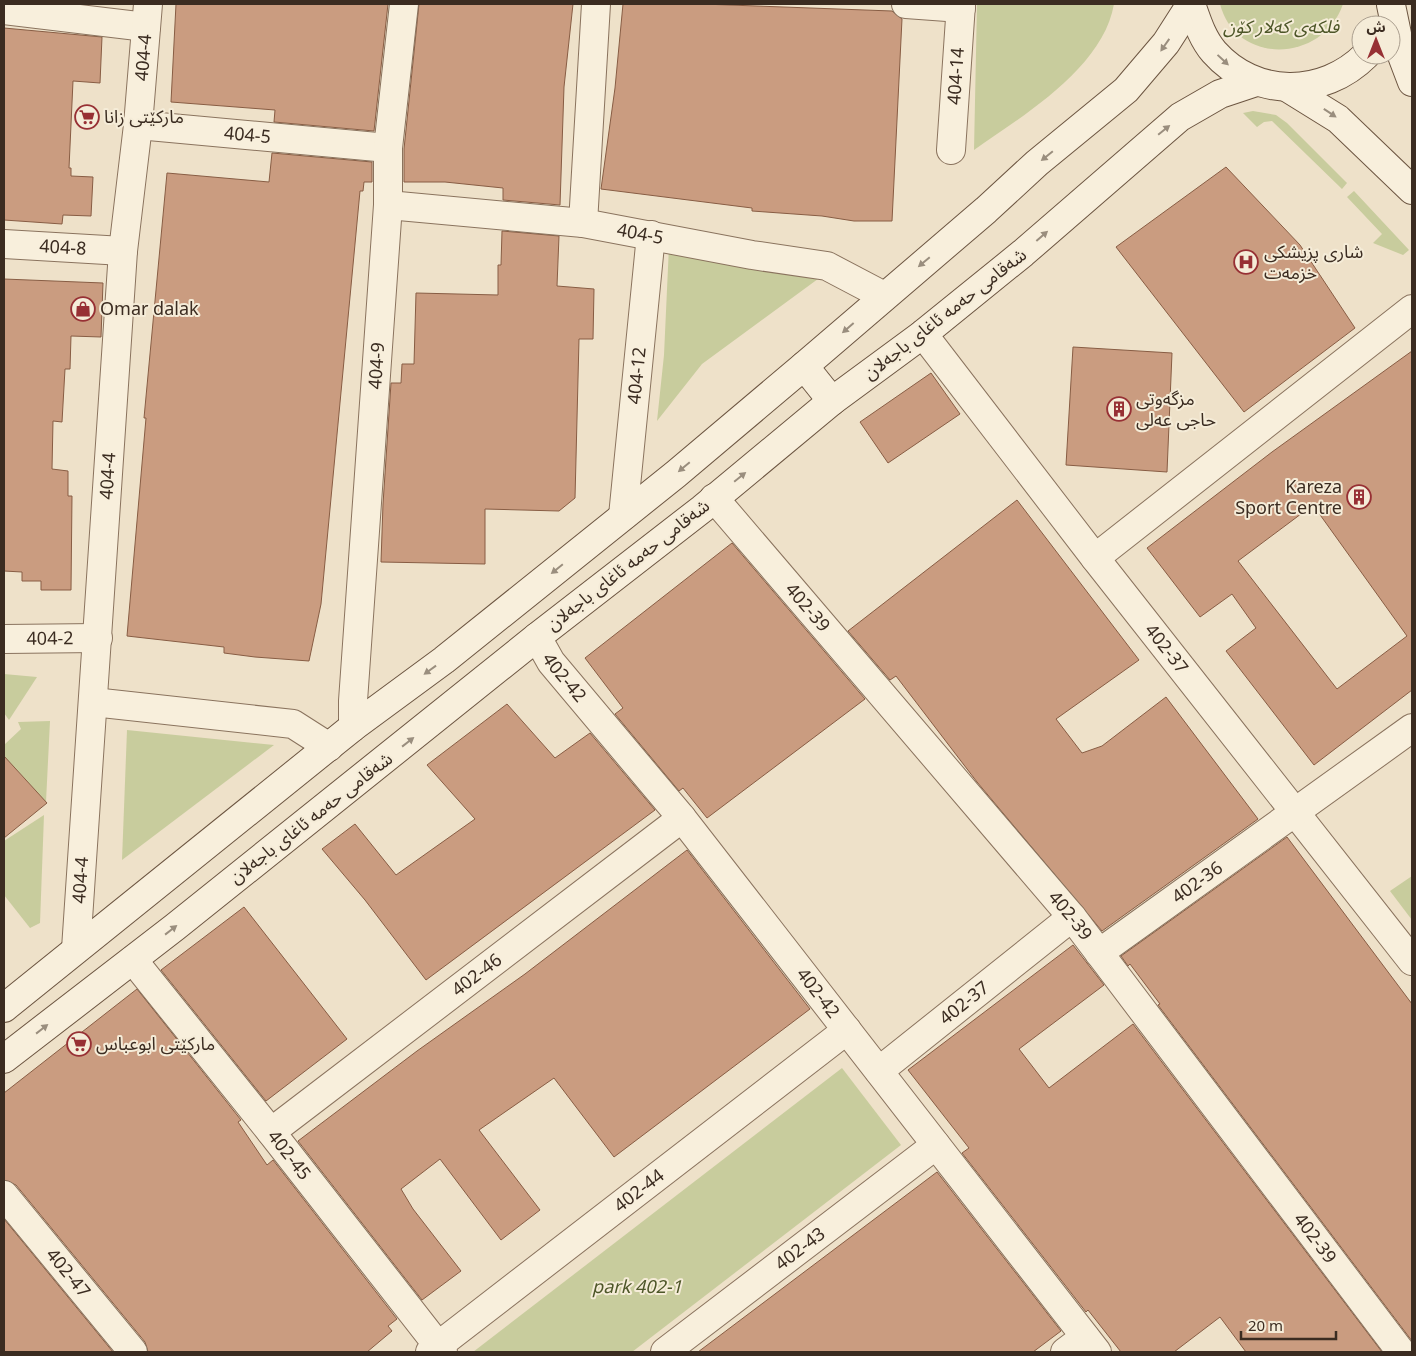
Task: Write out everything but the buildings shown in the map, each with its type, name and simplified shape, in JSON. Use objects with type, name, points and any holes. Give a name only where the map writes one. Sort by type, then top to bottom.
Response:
[{"type":"street","name":"404-9","points":[[353,727],[388,205],[388,148],[404,4]]},
{"type":"street","points":[[583,223],[596,4]]},
{"type":"street","points":[[906,4],[961,6]]},
{"type":"street","points":[[1191,4],[1199,29],[1213,51],[1232,69],[1256,82],[1288,88],[1316,85],[1343,74],[1354,65]]},
{"type":"street","points":[[4,1008],[353,727],[444,660],[623,516],[804,366],[1126,90],[1166,44],[1191,4]]},
{"type":"street","name":"404-14","points":[[951,150],[961,6]]},
{"type":"street","points":[[4,10],[147,15]]},
{"type":"street","points":[[1389,11],[1401,53],[1412,82]]},
{"type":"street","name":"404-4","points":[[76,949],[123,251],[138,125],[147,15]]},
{"type":"street","name":"شەقامی حەمە ئاغای باجەلان","points":[[4,1059],[133,960],[714,498],[832,401],[923,334],[1023,253],[1180,118],[1208,100],[1256,82]]},
{"type":"street","points":[[1288,88],[1338,119],[1412,190]]},
{"type":"street","name":"404-5","points":[[138,125],[388,148]]},
{"type":"street","name":"404-5","points":[[388,205],[583,223],[752,255],[827,266],[884,296]]},
{"type":"street","name":"404-12","points":[[623,516],[651,235]]},
{"type":"street","name":"404-8","points":[[4,244],[123,251]]},
{"type":"street","points":[[1095,558],[1412,309]]},
{"type":"street","name":"402-37","points":[[923,334],[1095,558],[1297,811],[1412,960]]},
{"type":"street","points":[[804,366],[832,401]]},
{"type":"street","name":"402-39","points":[[714,498],[1072,917],[1401,1352]]},
{"type":"street","name":"402-42","points":[[537,637],[551,662],[682,818],[936,1145],[1082,1347]]},
{"type":"street","name":"404-2","points":[[4,639],[98,638]]},
{"type":"street","points":[[93,702],[293,724],[329,747]]},
{"type":"street","name":"402-36","points":[[1099,953],[1412,728]]},
{"type":"street","name":"402-46","points":[[271,1132],[682,818]]},
{"type":"street","name":"402-37","points":[[879,1071],[1072,917]]},
{"type":"street","name":"402-45","points":[[133,960],[271,1132],[437,1350]]},
{"type":"street","name":"402-44","points":[[437,1350],[847,1030]]},
{"type":"street","name":"402-43","points":[[664,1352],[936,1145]]},
{"type":"street","name":"402-47","points":[[4,1195],[133,1352]]},
{"type":"green space","points":[[977,4],[1114,4],[1107,27],[1095,49],[1078,69],[1059,88],[974,150]]},
{"type":"green space","name":"فلکەی کەلار کۆن","points":[[1220,4],[1343,4],[1333,23],[1318,38],[1300,46],[1280,49],[1261,47],[1243,38],[1229,24]]},
{"type":"green space","points":[[1253,111],[1276,115],[1287,123],[1347,183],[1342,189],[1272,121],[1264,122],[1257,127],[1243,113]]},
{"type":"green space","points":[[1354,191],[1409,250],[1403,255],[1373,243],[1382,234],[1347,197]]},
{"type":"green space","points":[[669,246],[837,265],[702,364],[657,421],[664,355]]},
{"type":"green space","points":[[4,674],[37,677],[9,720],[4,713]]},
{"type":"green space","points":[[50,721],[46,802],[4,756],[4,745],[21,729],[18,722]]},
{"type":"green space","points":[[127,730],[274,745],[122,860]]},
{"type":"green space","points":[[44,815],[40,923],[30,928],[4,895],[4,841]]},
{"type":"green space","points":[[1412,876],[1412,920],[1390,891]]},
{"type":"green space","name":"park 402-1","points":[[842,1068],[901,1145],[632,1352],[473,1352]]},
{"type":"place","name":"مارکێتی زانا","points":[[87,117]]},
{"type":"place","name":"شاری پزیشکی خزمەت","points":[[1246,262]]},
{"type":"place","name":"Omar dalak","points":[[83,309]]},
{"type":"place","name":"مزگەوتی حاجی عەلی","points":[[1119,409]]},
{"type":"place","name":"Kareza Sport Centre","points":[[1359,497]]},
{"type":"place","name":"مارکێتی ابوعباس","points":[[79,1044]]}]
